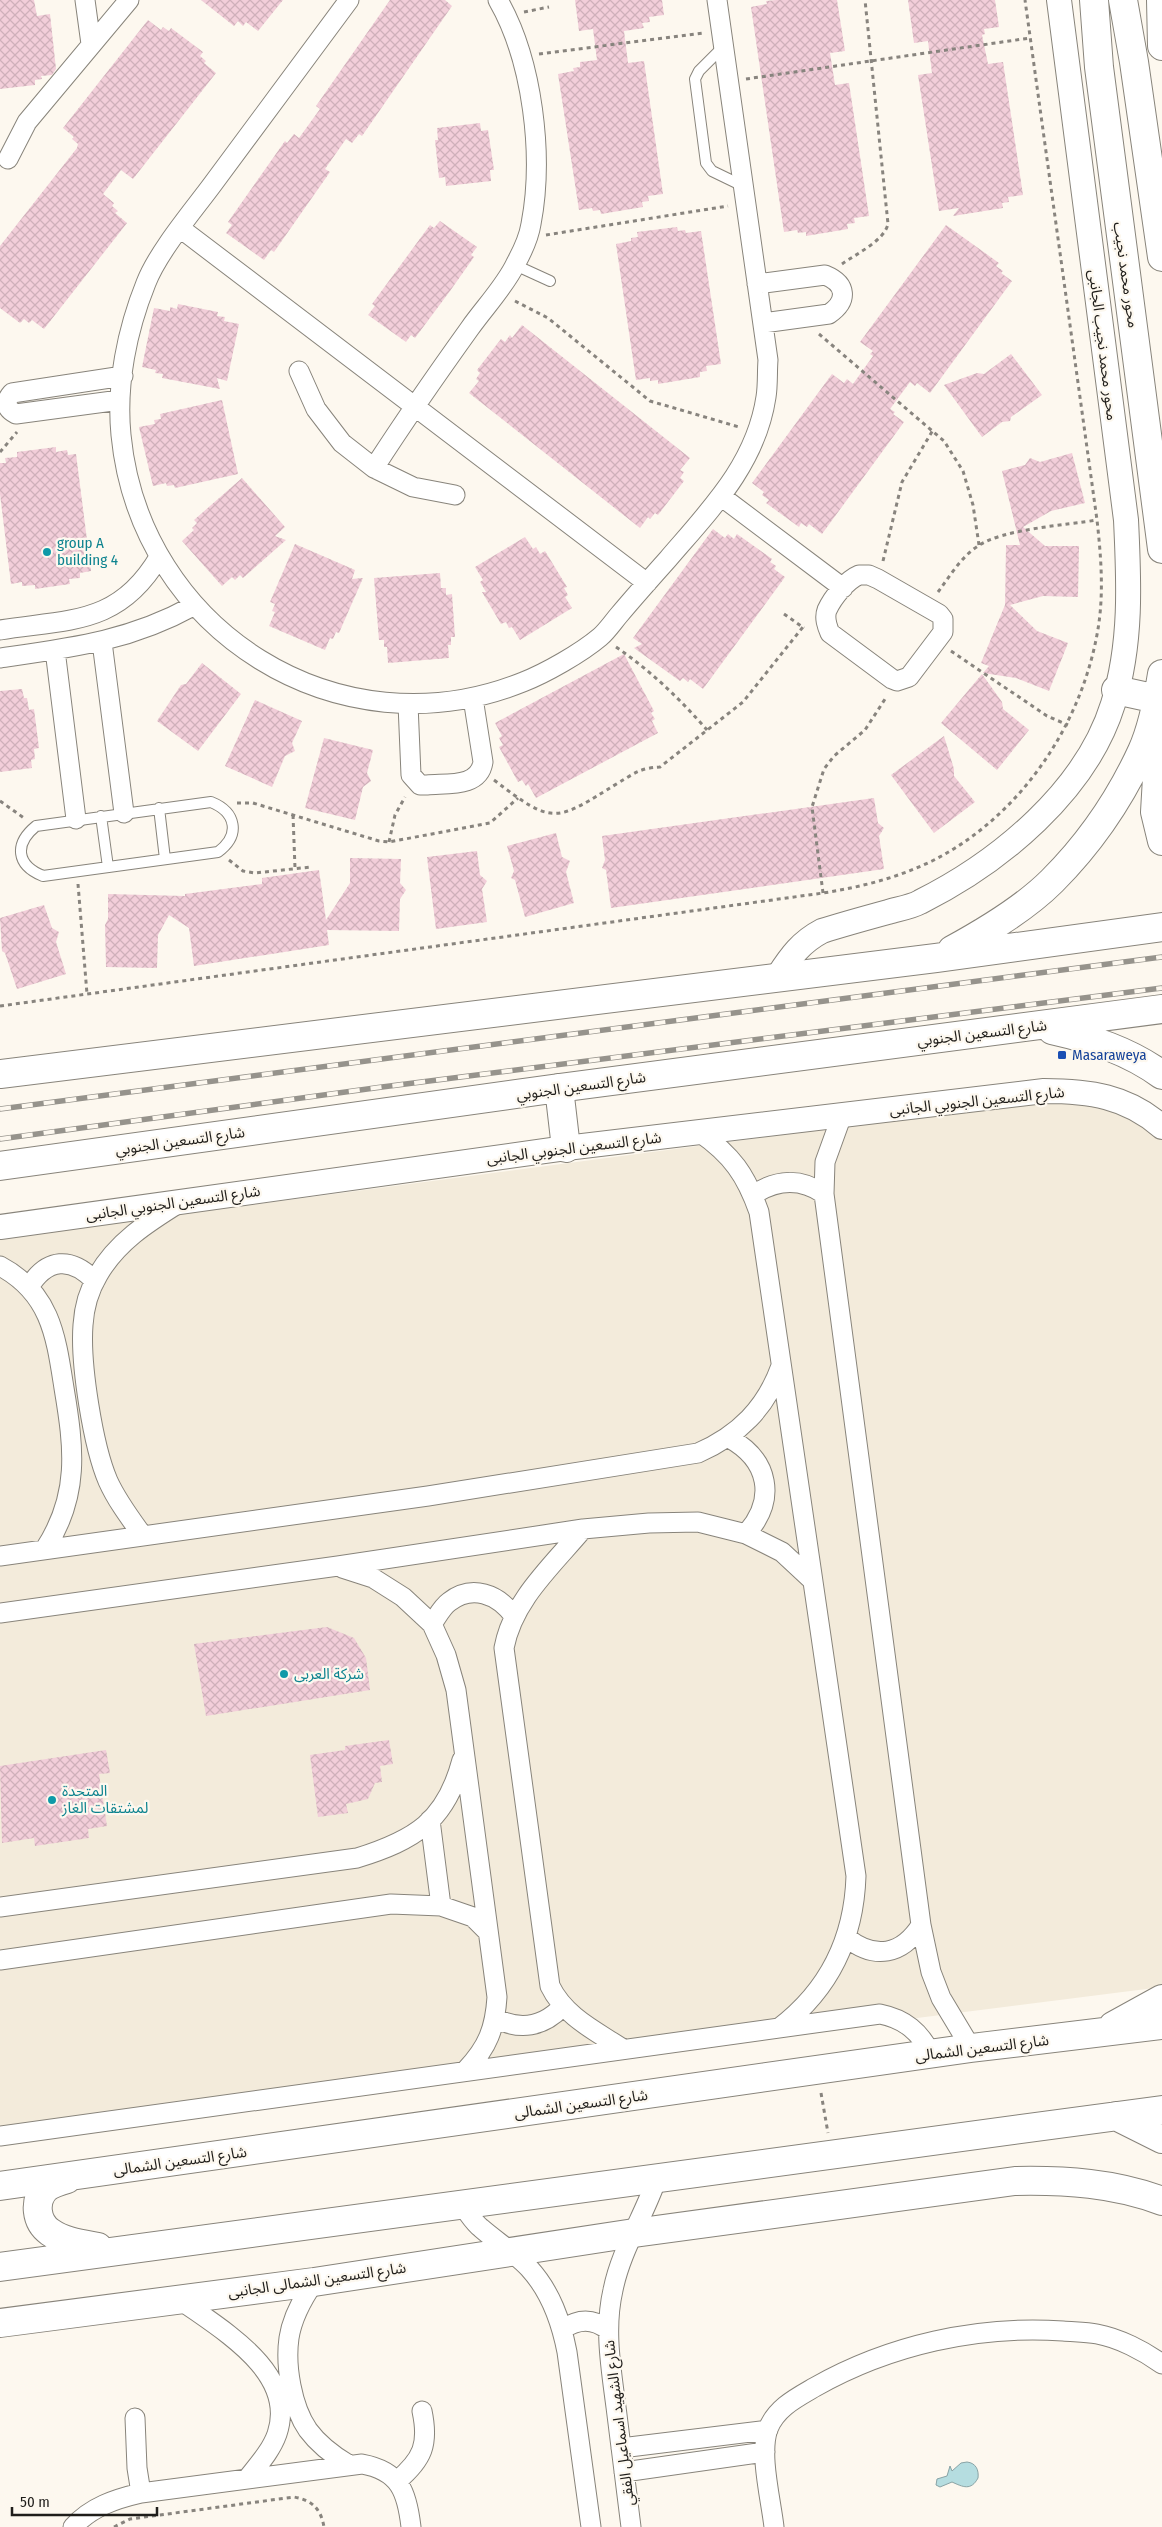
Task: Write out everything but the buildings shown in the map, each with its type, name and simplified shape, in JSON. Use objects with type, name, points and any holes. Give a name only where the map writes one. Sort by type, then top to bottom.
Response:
[{"type":"main road","name":"محور محمد نجيب","points":[[1094,0],[1098,67],[1162,549]]},
{"type":"main road","points":[[1122,0],[1134,62],[1162,257]]},
{"type":"main road","points":[[1161,0],[1162,46]]},
{"type":"main road","points":[[1116,690],[1160,686]]},
{"type":"main road","points":[[1160,686],[1160,729],[1155,812],[1162,841]]},
{"type":"main road","points":[[936,958],[987,931],[1051,882],[1104,821],[1143,750],[1160,686]]},
{"type":"main road","points":[[0,1074],[778,976],[936,958],[1162,927]]},
{"type":"main road","name":"شارع التسعين الجنوبي","points":[[0,1166],[559,1088],[1162,1009]]},
{"type":"main road","points":[[1036,1026],[1085,1037],[1116,1048],[1147,1064],[1162,1075]]},
{"type":"main road","points":[[559,1088],[566,1148]]},
{"type":"main road","points":[[1100,2033],[1162,1999]]},
{"type":"main road","name":"شارع التسعين الشمالى","points":[[0,2186],[972,2048],[1162,2025]]},
{"type":"main road","points":[[0,2267],[1162,2110]]},
{"type":"main road","points":[[1116,2116],[1162,2139]]},
{"type":"main road","points":[[75,2175],[48,2187],[39,2197],[38,2210],[41,2222],[49,2232],[60,2238],[115,2251]]},
{"type":"main road","name":"شارع التسعين الشمالى الجانبى","points":[[0,2323],[314,2282],[634,2233],[1015,2181],[1074,2182],[1103,2186],[1162,2201]]},
{"type":"street","points":[[85,0],[91,44]]},
{"type":"street","points":[[8,160],[27,122],[129,0]]},
{"type":"street","points":[[349,0],[180,228],[147,279],[128,334],[120,400],[121,434],[128,477],[141,518],[159,558],[193,606],[228,640],[268,667],[304,683],[359,700],[408,704],[473,698],[525,682],[600,637],[722,497],[742,466],[757,432],[766,397],[768,360],[717,0]]},
{"type":"street","name":"محور محمد نجيب الجانبى","points":[[1059,0],[1126,520],[1129,600],[1124,651],[1116,690]]},
{"type":"street","points":[[374,468],[414,406],[516,265],[531,226],[535,183],[535,140],[530,98],[521,56],[502,8]]},
{"type":"street","points":[[180,228],[647,583]]},
{"type":"street","points":[[757,284],[825,276],[835,279],[842,288],[843,298],[838,308],[829,314],[763,323]]},
{"type":"street","points":[[299,371],[316,409],[342,443],[374,468],[413,487],[455,495]]},
{"type":"street","points":[[120,400],[16,414],[10,411],[7,405],[7,398],[12,393],[123,376]]},
{"type":"street","points":[[722,497],[843,588]]},
{"type":"street","points":[[0,630],[92,616],[113,607],[132,594],[148,577],[159,558]]},
{"type":"street","points":[[859,575],[869,575],[878,579],[940,614],[943,620],[943,632],[908,677],[897,681],[830,634],[827,626],[827,610],[850,579],[859,575]]},
{"type":"street","points":[[0,658],[102,642],[156,625],[193,606]]},
{"type":"street","points":[[102,642],[124,813]]},
{"type":"street","points":[[55,650],[76,819]]},
{"type":"street","points":[[778,976],[794,952],[811,937],[822,931],[919,903],[984,864],[1042,816],[1084,766],[1113,704],[1116,690]]},
{"type":"street","points":[[408,704],[411,775],[414,781],[420,785],[426,785],[469,781],[476,778],[482,771],[473,698]]},
{"type":"street","name":"شارع التسعين الجنوبي الجانبى","points":[[0,1227],[566,1148],[1044,1091],[1080,1091],[1114,1099],[1154,1120]]},
{"type":"street","points":[[842,1115],[826,1162],[824,1194],[921,1926],[931,1972],[941,1998],[972,2048]]},
{"type":"street","points":[[699,1132],[721,1147],[735,1164],[753,1195],[760,1212],[856,1876],[854,1904],[847,1938],[831,1973],[820,1989],[794,2016],[779,2028]]},
{"type":"street","points":[[753,1195],[762,1189],[783,1182],[805,1184],[824,1194]]},
{"type":"street","points":[[143,1536],[117,1498],[101,1462],[96,1444],[82,1350],[83,1324],[88,1299],[95,1281],[112,1254],[131,1235],[181,1202]]},
{"type":"street","points":[[29,1287],[38,1273],[52,1264],[68,1263],[84,1269],[95,1281]]},
{"type":"street","points":[[0,1266],[12,1272],[29,1287],[46,1310],[56,1333],[72,1433],[74,1458],[71,1485],[63,1516],[45,1549]]},
{"type":"street","points":[[0,1556],[428,1496],[698,1453],[729,1438],[754,1415],[766,1400],[782,1365]]},
{"type":"street","points":[[729,1438],[748,1450],[756,1459],[764,1481],[762,1509],[746,1534]]},
{"type":"street","points":[[0,1613],[338,1566],[583,1529],[649,1523],[698,1522],[746,1534],[782,1552],[812,1579]]},
{"type":"street","points":[[583,1529],[528,1595],[514,1616],[504,1648],[547,1974],[556,1998],[562,2007],[623,2049]]},
{"type":"street","points":[[338,1566],[373,1578],[403,1597],[432,1624],[446,1655],[456,1690],[498,1997],[495,2018],[487,2045],[466,2070]]},
{"type":"street","points":[[432,1624],[447,1603],[458,1596],[471,1593],[484,1593],[496,1597],[506,1605],[514,1616]]},
{"type":"street","points":[[0,1907],[357,1858],[389,1848],[418,1831],[442,1808],[455,1785],[464,1752]]},
{"type":"street","points":[[430,1820],[441,1906]]},
{"type":"street","points":[[0,1960],[391,1904],[441,1906],[473,1917],[488,1932]]},
{"type":"street","points":[[847,1938],[868,1951],[894,1950],[905,1945],[921,1926]]},
{"type":"street","points":[[495,2018],[515,2026],[526,2026],[546,2021],[562,2007]]},
{"type":"street","points":[[0,2136],[880,2014],[902,2021],[911,2027],[919,2035],[931,2054]]},
{"type":"street","name":"شارع الشهيد اسماعيل الفقي","points":[[631,2527],[608,2330],[612,2291],[617,2272],[657,2178]]},
{"type":"street","points":[[461,2204],[480,2228],[512,2252],[544,2287],[562,2329],[591,2527]]},
{"type":"street","points":[[314,2282],[303,2298],[289,2337],[290,2376],[304,2422],[321,2444],[349,2465]]},
{"type":"street","points":[[179,2299],[244,2346],[258,2360],[272,2381],[278,2407],[278,2427],[268,2451],[247,2479]]},
{"type":"street","points":[[562,2329],[577,2321],[586,2321],[594,2322],[608,2330]]},
{"type":"street","points":[[774,2527],[765,2452],[768,2430],[777,2414],[790,2401],[826,2381],[893,2353],[948,2338],[996,2332],[1045,2330],[1098,2334],[1146,2352],[1162,2364]]},
{"type":"street","points":[[272,2381],[290,2376]]},
{"type":"street","points":[[397,2481],[412,2468],[423,2451],[426,2431],[422,2411]]},
{"type":"street","points":[[135,2418],[137,2468],[141,2493]]},
{"type":"street","points":[[278,2427],[304,2422]]},
{"type":"street","points":[[621,2448],[768,2430]]},
{"type":"street","points":[[624,2472],[765,2452]]},
{"type":"street","points":[[73,2527],[98,2507],[118,2498],[141,2493],[349,2465],[375,2466],[397,2481],[405,2494],[411,2527]]},
{"type":"lane","points":[[723,38],[695,79],[704,153],[706,162],[712,171],[744,194]]},
{"type":"lane","points":[[516,265],[550,281]]},
{"type":"lane","points":[[210,802],[222,807],[230,815],[233,825],[232,836],[227,846],[218,852],[43,876],[30,871],[22,860],[20,847],[25,834],[36,826],[159,808],[210,802]]},
{"type":"lane","points":[[159,808],[165,858]]},
{"type":"lane","points":[[101,816],[108,867]]},
{"type":"path","points":[[825,276],[886,231],[888,224],[865,0]]},
{"type":"path","points":[[0,1006],[823,894],[873,884],[932,861],[974,834],[1012,801],[1045,761],[1068,725],[1087,676],[1098,629],[1102,577],[1098,520],[1025,0]]},
{"type":"path","points":[[502,8],[548,7]]},
{"type":"path","points":[[521,56],[723,38]]},
{"type":"path","points":[[729,82],[1030,38]]},
{"type":"path","points":[[526,239],[744,194]]},
{"type":"path","points":[[496,292],[548,318],[650,400],[757,432]]},
{"type":"path","points":[[799,318],[944,441],[963,471],[974,505],[979,545]]},
{"type":"path","points":[[878,579],[902,482],[932,430]]},
{"type":"path","points":[[926,607],[963,559],[979,545],[998,536],[1098,520]]},
{"type":"path","points":[[482,771],[532,809],[560,814],[574,810],[645,767],[660,767],[743,702],[803,628]]},
{"type":"path","points":[[600,637],[640,663],[668,688],[707,730]]},
{"type":"path","points":[[936,641],[1047,716],[1068,725]]},
{"type":"path","points":[[823,894],[812,807],[824,769],[834,756],[866,730],[897,681]]},
{"type":"path","points":[[389,842],[395,816],[414,781]]},
{"type":"path","points":[[222,807],[253,803],[379,841],[389,842],[490,823],[518,798]]},
{"type":"path","points":[[0,801],[36,826]]},
{"type":"path","points":[[293,815],[295,868]]},
{"type":"path","points":[[218,852],[243,871],[255,873],[311,866]]},
{"type":"path","points":[[77,871],[86,994]]},
{"type":"path","points":[[818,2071],[831,2154]]},
{"type":"path","points":[[114,2527],[130,2519],[294,2497],[304,2498],[313,2504],[320,2512],[324,2527]]},
{"type":"shaded area","points":[[1061,1098],[1138,1104],[1162,1127],[1162,1987],[0,2134],[0,1238]]},
{"type":"water","points":[[967,2462],[975,2465],[978,2472],[978,2478],[973,2485],[966,2487],[952,2482],[940,2487],[936,2485],[937,2479],[947,2476],[950,2466],[952,2471],[961,2463]]},
{"type":"railway","points":[[0,1109],[1162,957]]},
{"type":"railway","points":[[0,1139],[382,1087],[1162,988]]},
{"type":"place","name":"group A building 4","points":[[47,552]]},
{"type":"place","name":"Masaraweya","points":[[1062,1055]]},
{"type":"place","name":"شركة العربى","points":[[284,1674]]},
{"type":"place","name":"المتحدة لمشتقات الغاز","points":[[52,1800]]}]
